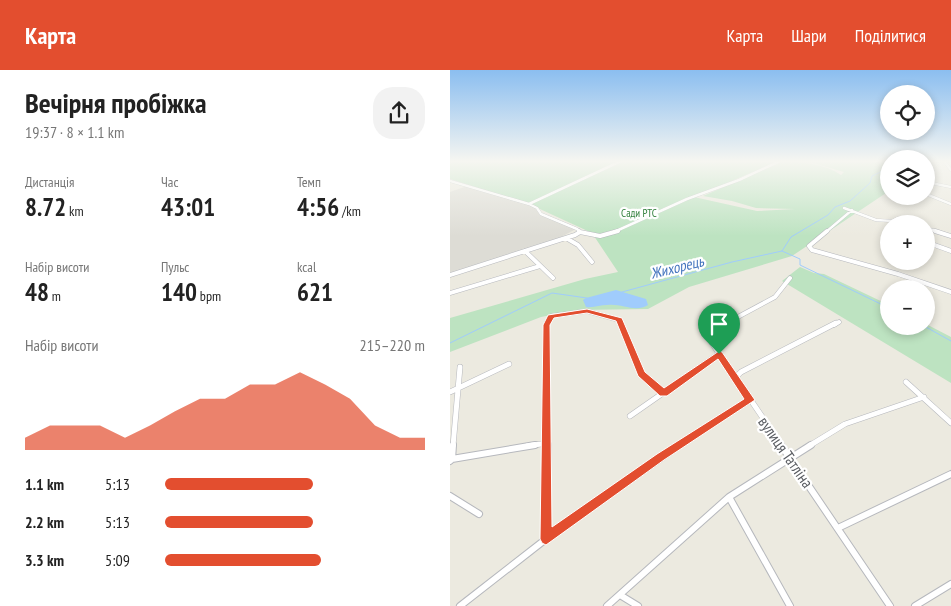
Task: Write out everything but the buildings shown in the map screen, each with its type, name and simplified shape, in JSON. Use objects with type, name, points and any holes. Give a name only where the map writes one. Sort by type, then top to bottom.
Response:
[{"type":"street","points":[[467,186],[529,204],[537,208],[541,214],[580,232],[600,236],[618,231],[687,199],[723,186]]},
{"type":"street","points":[[529,204],[567,186]]},
{"type":"street","points":[[935,198],[951,204]]},
{"type":"street","points":[[844,208],[880,220]]},
{"type":"street","points":[[852,210],[809,246],[819,253],[898,274],[951,292]]},
{"type":"street","points":[[935,231],[951,236]]},
{"type":"street","points":[[450,275],[580,232]]},
{"type":"street","points":[[566,238],[578,245],[592,262]]},
{"type":"street","points":[[935,245],[951,251]]},
{"type":"street","points":[[524,251],[553,278]]},
{"type":"street","points":[[450,293],[540,266]]},
{"type":"street","name":"вулиця Татліна","points":[[790,278],[775,297],[706,334],[890,606]]},
{"type":"street","points":[[546,539],[548,443],[546,325],[551,316],[587,311],[619,320],[641,374],[663,393]]},
{"type":"street","points":[[735,378],[741,372],[839,322]]},
{"type":"street","points":[[630,416],[719,354]]},
{"type":"street","points":[[450,392],[509,364]]},
{"type":"street","points":[[460,367],[451,460],[548,443]]},
{"type":"street","points":[[906,382],[951,422]]},
{"type":"street","points":[[607,606],[729,497],[845,424],[924,398]]},
{"type":"street","points":[[460,606],[546,539],[661,457],[750,400]]},
{"type":"street","points":[[838,528],[951,474]]},
{"type":"street","points":[[450,496],[479,514]]},
{"type":"street","points":[[729,497],[790,606]]},
{"type":"street","points":[[915,606],[951,584]]},
{"type":"street","points":[[620,596],[638,606]]},
{"type":"shaded area","points":[[467,186],[528,204],[540,214],[576,229],[559,238],[450,273],[450,192]]},
{"type":"green space","name":"Сади РТС","points":[[472,186],[720,186],[694,197],[757,211],[795,209],[756,208],[732,201],[703,196],[726,186],[880,186],[880,197],[792,256],[689,287],[648,309],[578,310],[541,317],[450,352],[450,318],[585,279],[618,272],[592,233],[529,204]]},
{"type":"green space","points":[[800,267],[814,273],[824,274],[880,301],[880,335],[935,335],[935,329],[951,337],[951,383],[782,281]]},
{"type":"water","points":[[616,290],[646,299],[648,305],[638,308],[613,305],[586,307],[583,300]]},
{"type":"waterway","name":"Жихорець","points":[[782,251],[791,237],[828,215],[835,207],[850,201],[867,186]]},
{"type":"waterway","name":"Жихорець","points":[[622,292],[732,262],[782,251]]},
{"type":"waterway","points":[[782,251],[800,259],[800,265],[880,304]]},
{"type":"waterway","name":"Жихорець","points":[[450,343],[552,293],[587,298]]},
{"type":"waterway","points":[[935,332],[951,341]]},
{"type":"route","points":[[587,311],[619,320],[641,374],[663,393],[719,354],[750,400],[661,457],[546,539],[548,443],[546,325],[551,316],[587,311]]}]
